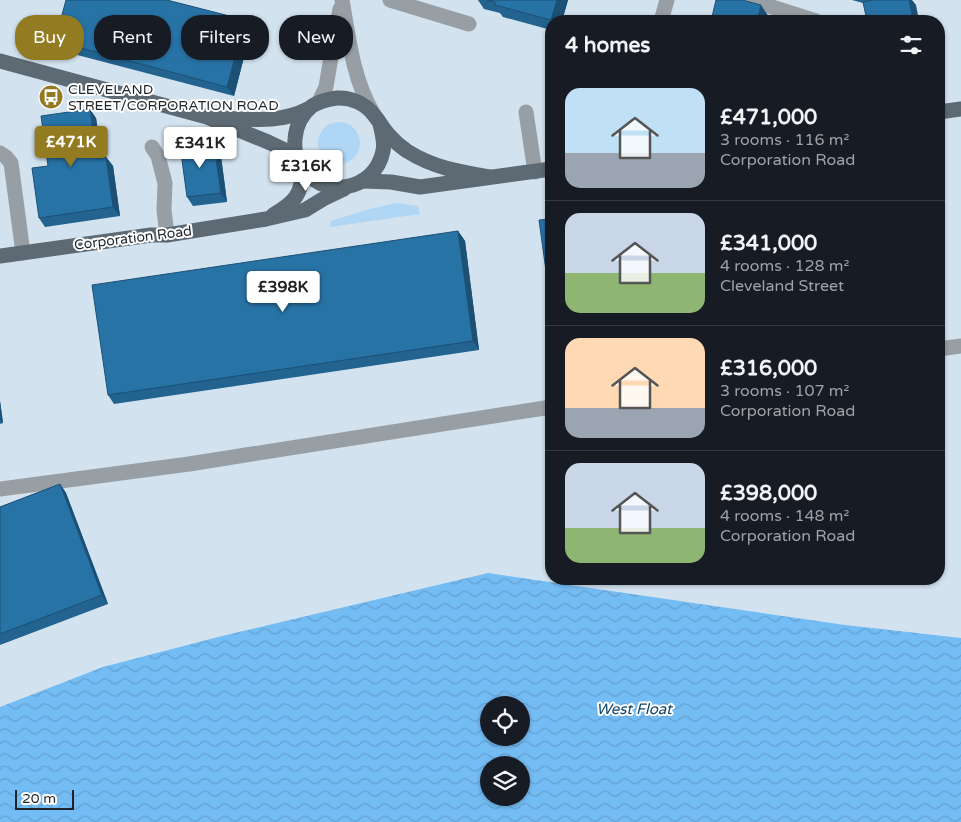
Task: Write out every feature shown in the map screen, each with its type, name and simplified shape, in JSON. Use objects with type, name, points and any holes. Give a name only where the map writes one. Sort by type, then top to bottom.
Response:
[{"type":"main road","points":[[0,61],[207,117],[287,151],[310,177],[330,187],[341,187],[357,183],[372,173],[379,162],[383,150],[383,137],[377,119],[365,106],[354,100],[330,99],[314,105],[297,115],[279,119],[207,117]]},
{"type":"main road","points":[[300,164],[294,145],[295,131],[301,118],[314,105]]},
{"type":"main road","points":[[945,111],[961,109]]},
{"type":"main road","name":"Corporation Road","points":[[377,119],[390,137],[426,162],[451,171],[490,177]]},
{"type":"main road","name":"Corporation Road","points":[[266,220],[284,208],[297,196],[302,185],[300,164]]},
{"type":"main road","name":"Corporation Road","points":[[0,256],[266,220],[305,210],[337,191],[357,183],[391,182],[420,187],[545,170]]},
{"type":"street","points":[[314,105],[326,86],[342,0],[356,74],[367,103],[377,119]]},
{"type":"street","points":[[390,0],[469,24]]},
{"type":"street","points":[[663,15],[667,0]]},
{"type":"street","points":[[750,0],[797,15]]},
{"type":"street","points":[[526,112],[535,172]]},
{"type":"street","points":[[152,148],[158,156],[165,183],[164,210],[167,234]]},
{"type":"street","points":[[0,153],[10,163],[23,253]]},
{"type":"street","points":[[945,348],[961,346]]},
{"type":"street","points":[[0,489],[189,464],[545,408]]},
{"type":"shaded area","points":[[343,122],[351,125],[357,131],[360,143],[357,155],[351,161],[335,164],[327,161],[321,155],[318,139],[321,131],[327,125]]},
{"type":"shaded area","points":[[396,203],[418,206],[420,214],[330,227],[331,221]]},
{"type":"water","name":"West Float","points":[[488,573],[545,581],[545,585],[570,585],[845,625],[961,638],[961,822],[0,822],[0,707],[103,667],[218,637]]},
{"type":"building","points":[[66,0],[167,0],[226,15],[181,15],[181,60],[234,60],[227,87],[126,60],[171,60],[171,15],[94,15],[94,51],[84,49],[84,15],[62,15]]},
{"type":"building","points":[[487,0],[557,0],[552,15],[545,15],[545,18],[495,5],[495,2]]},
{"type":"building","points":[[716,0],[742,0],[761,5],[758,15],[712,15]]},
{"type":"building","points":[[873,0],[909,0],[912,15],[866,15],[863,2]]},
{"type":"building","points":[[90,109],[97,158],[106,157],[113,207],[39,218],[32,168],[48,166],[41,116]]},
{"type":"building","points":[[213,140],[221,193],[187,197],[180,145]]},
{"type":"building","points":[[539,220],[545,220],[545,264]]},
{"type":"building","points":[[458,231],[473,341],[108,395],[92,285]]},
{"type":"building","points":[[60,484],[102,595],[0,634],[0,507]]},
{"type":"place","name":"CLEVELAND STREET/CORPORATION ROAD","points":[[51,97]]}]
